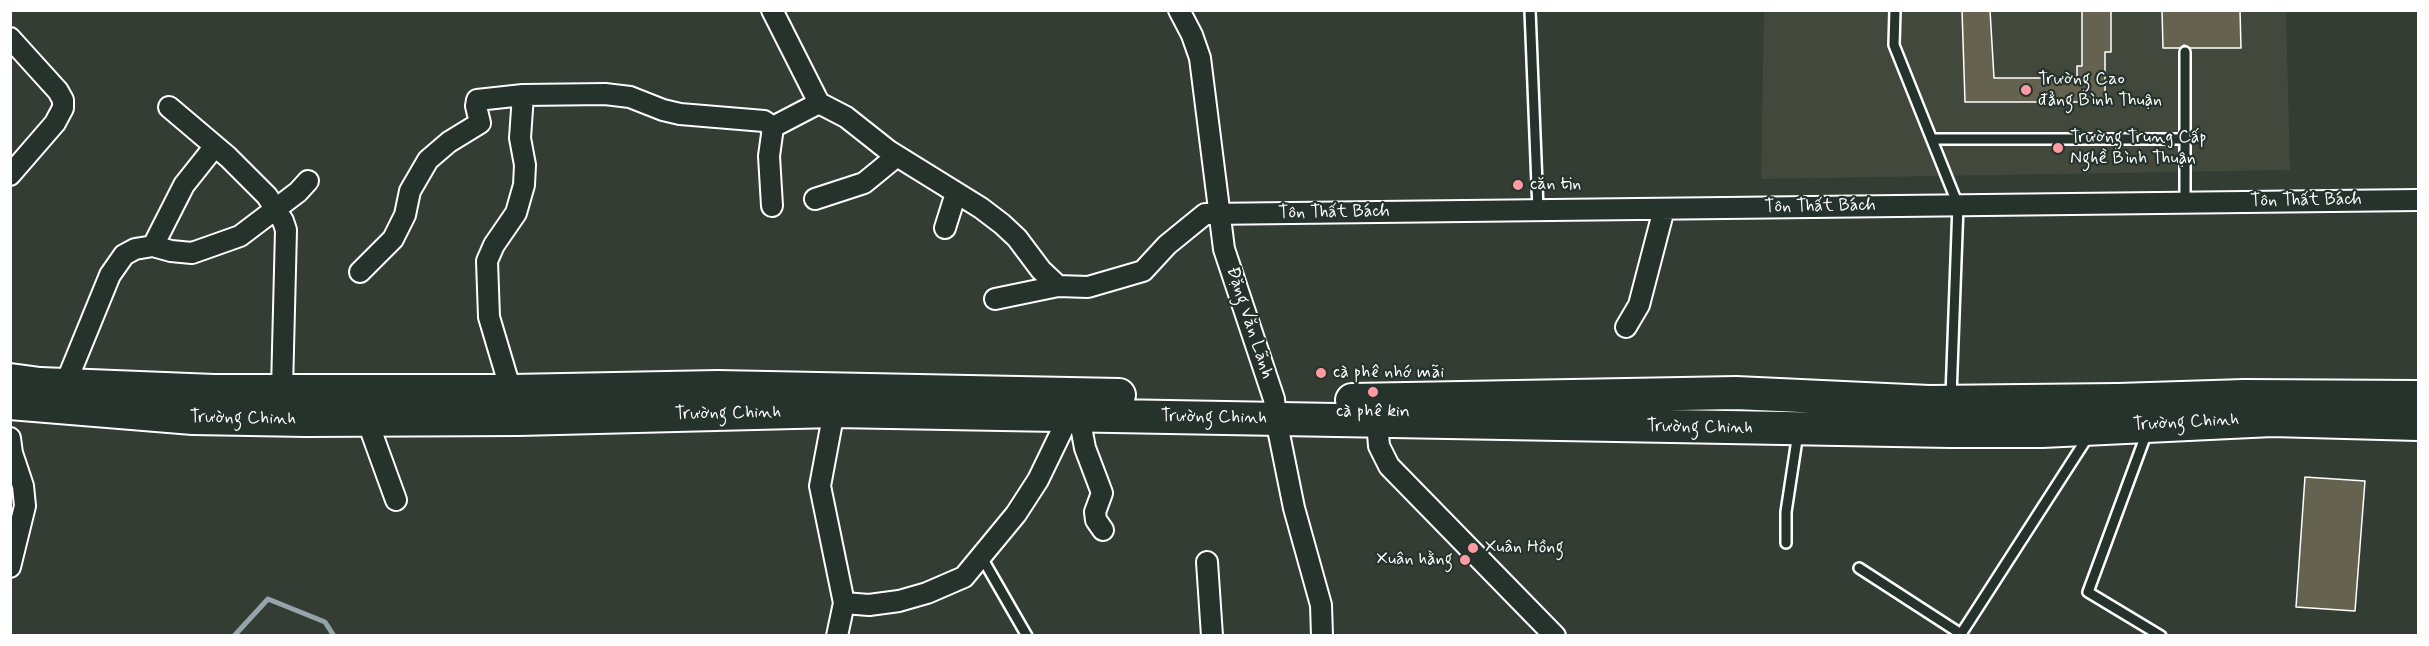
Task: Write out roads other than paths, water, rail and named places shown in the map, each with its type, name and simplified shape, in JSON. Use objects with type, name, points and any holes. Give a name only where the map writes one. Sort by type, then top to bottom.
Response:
[{"type":"highway","name":"Trường Chinh","points":[[10,380],[65,385],[214,391],[282,389],[446,405]]},
{"type":"highway","name":"Trường Chinh","points":[[10,403],[193,418],[367,420],[446,405],[493,400],[717,387],[1275,409],[1380,410],[1799,430],[1961,431],[2272,420],[2418,424]]},
{"type":"highway","name":"Trường Chinh","points":[[1380,410],[1736,393],[1951,402],[2244,396],[2418,397]]},
{"type":"highway","name":"Trường Chinh","points":[[493,400],[1074,416],[1275,409]]},
{"type":"street","points":[[772,10],[819,103],[846,117],[897,156],[981,208],[1017,238],[1041,270],[1058,286]]},
{"type":"street","name":"Đặng Văn Lãnh","points":[[1179,10],[1192,35],[1200,58],[1224,249],[1275,409],[1294,508],[1321,605],[1322,636]]},
{"type":"street","points":[[10,38],[58,91],[63,100],[63,108],[55,123],[10,175]]},
{"type":"street","points":[[360,272],[393,239],[405,215],[410,191],[428,160],[449,142],[480,123],[477,100],[523,95],[605,94],[630,97],[680,114],[764,121],[773,126]]},
{"type":"street","points":[[493,400],[487,261],[494,245],[516,213],[524,185],[525,165],[520,138],[523,95]]},
{"type":"street","points":[[773,126],[819,103]]},
{"type":"street","points":[[169,107],[215,146],[267,196],[276,208],[286,230],[283,267],[282,389]]},
{"type":"street","points":[[771,206],[769,156],[773,126]]},
{"type":"street","points":[[153,246],[184,185],[215,146]]},
{"type":"street","points":[[815,199],[864,183],[897,156]]},
{"type":"street","points":[[65,385],[117,263],[124,255],[135,249],[153,246],[192,253],[240,236],[298,192],[308,181]]},
{"type":"street","points":[[945,228],[956,194]]},
{"type":"street","name":"Tôn Thất Bách","points":[[995,299],[1058,286],[1088,287],[1143,271],[1167,245],[1205,214],[2418,200]]},
{"type":"street","points":[[1626,327],[1639,305],[1664,209]]},
{"type":"street","points":[[1380,410],[1378,446],[1389,466],[1555,636]]},
{"type":"street","points":[[834,411],[820,486],[844,603],[837,636]]},
{"type":"street","points":[[844,603],[869,605],[927,593],[964,577],[1016,514],[1074,416]]},
{"type":"street","points":[[1074,416],[1102,493],[1095,512],[1096,520],[1103,530]]},
{"type":"street","points":[[367,420],[396,500]]},
{"type":"street","points":[[10,438],[12,453],[23,486],[25,506],[10,567]]},
{"type":"street","points":[[1207,562],[1212,636]]},
{"type":"lane","points":[[1530,10],[1538,210]]},
{"type":"lane","points":[[1895,10],[1894,45],[1958,205],[1951,402]]},
{"type":"lane","points":[[2185,203],[2186,52]]},
{"type":"lane","points":[[1932,139],[2186,139]]},
{"type":"lane","points":[[2149,424],[2088,592],[2161,636]]},
{"type":"lane","points":[[1859,568],[1960,634],[2094,428]]},
{"type":"lane","points":[[1786,543],[1786,512],[1799,430]]},
{"type":"lane","points":[[981,556],[1027,636]]},
{"type":"waterway","points":[[234,636],[268,599],[325,622],[334,636]]},
{"type":"place","name":"Trường Cao đẳng Bình Thuận","points":[[2026,90]]},
{"type":"place","name":"Trường Trung Cấp Nghề Bình Thuận","points":[[2058,148]]},
{"type":"place","name":"căn tin","points":[[1518,185]]},
{"type":"place","name":"cà phê nhớ mãi","points":[[1321,373]]},
{"type":"place","name":"cà phê kin","points":[[1373,392]]},
{"type":"place","name":"Xuân Hồng","points":[[1473,548]]},
{"type":"place","name":"Xuân hằng","points":[[1465,560]]}]
